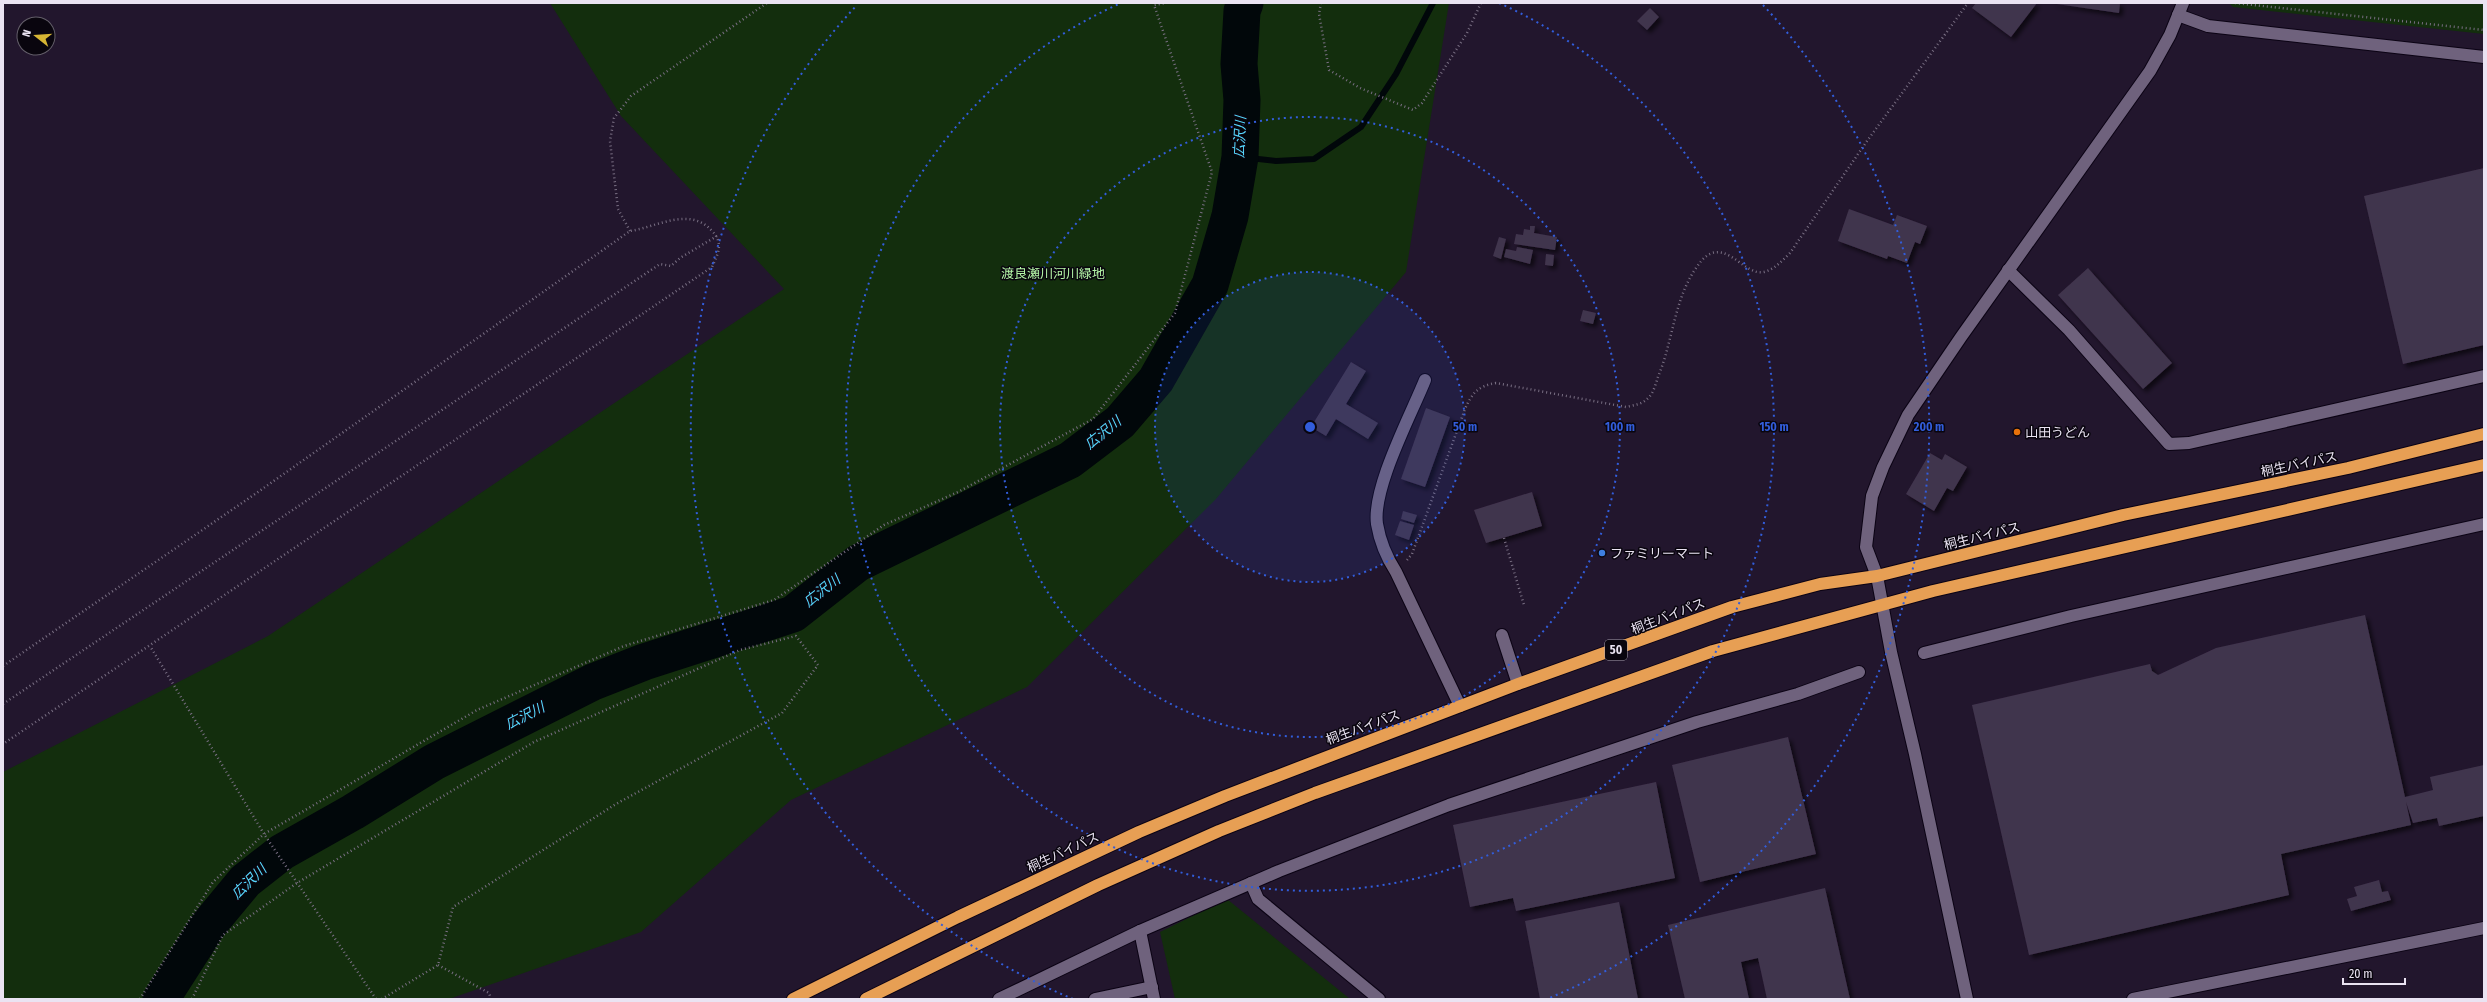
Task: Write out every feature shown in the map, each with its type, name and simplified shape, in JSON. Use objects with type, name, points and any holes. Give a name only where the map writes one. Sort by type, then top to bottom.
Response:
[{"type":"highway","name":"桐生バイパス","points":[[793,999],[958,916],[1139,832],[1316,760],[1518,684],[1732,607],[1820,584],[1877,576],[2123,515],[2348,468],[2484,434]]},
{"type":"highway","points":[[866,999],[1098,885],[1220,831],[1315,793],[1713,651],[1933,591],[2484,465]]},
{"type":"street","points":[[1967,999],[1882,606],[1877,576],[1866,547],[1872,496],[1883,466],[1908,415],[2008,270],[2150,71],[2161,53],[2183,3]]},
{"type":"street","points":[[2178,15],[2208,26],[2484,57]]},
{"type":"street","points":[[2008,270],[2069,330],[2169,444],[2189,443],[2484,376]]},
{"type":"street","points":[[1425,380],[1384,478],[1378,498],[1377,523],[1386,556],[1396,572],[1460,706]]},
{"type":"street","points":[[1924,653],[2071,616],[2484,524]]},
{"type":"street","points":[[1502,635],[1518,684]]},
{"type":"street","points":[[999,999],[1140,931],[1251,883],[1449,805],[1697,722],[1798,694],[1859,672]]},
{"type":"street","points":[[1251,883],[1258,899],[1379,999]]},
{"type":"street","points":[[2133,999],[2484,928]]},
{"type":"street","points":[[1140,931],[1154,999]]},
{"type":"street","points":[[1095,999],[1152,986]]},
{"type":"path","points":[[630,231],[618,209],[610,140],[614,118],[631,96],[767,3]]},
{"type":"path","points":[[140,999],[213,882],[264,834],[477,710],[624,646],[774,600],[884,525],[958,492],[1093,419],[1175,313],[1212,172],[1154,6],[1166,3]]},
{"type":"path","points":[[1321,3],[1319,14],[1329,70],[1360,88],[1413,110],[1422,103],[1467,33],[1481,3]]},
{"type":"path","points":[[1396,572],[1412,554],[1465,409],[1471,396],[1477,389],[1496,383],[1626,407],[1639,405],[1645,401],[1650,396],[1666,356],[1682,291],[1696,267],[1710,254],[1718,253],[1734,257],[1752,270],[1762,272],[1776,267],[1790,253],[1867,141],[1968,3]]},
{"type":"path","points":[[2235,3],[2484,30]]},
{"type":"path","points":[[3,666],[258,492],[630,231],[650,228],[666,221],[683,219],[704,222],[717,236],[720,249],[712,267],[3,744]]},
{"type":"path","points":[[3,704],[660,264],[671,266],[680,258],[717,236]]},
{"type":"path","points":[[1504,538],[1524,605]]},
{"type":"path","points":[[192,999],[223,935],[297,883],[534,742],[740,650],[796,636],[818,665],[782,713],[616,804],[453,907],[438,965],[382,999]]},
{"type":"path","points":[[150,646],[270,844],[376,999]]},
{"type":"path","points":[[438,965],[489,993],[491,999]]},
{"type":"green space","name":"渡良瀬川河川緑地","points":[[550,3],[1449,3],[1406,272],[1216,499],[1027,687],[791,800],[641,932],[449,999],[3,999],[3,772],[268,636],[784,289],[621,116]]},
{"type":"green space","points":[[2229,3],[2484,3],[2484,34],[2233,7]]},
{"type":"green space","points":[[1227,899],[1350,999],[1175,999],[1160,932]]},
{"type":"building","points":[[1976,3],[2037,3],[2011,37],[1972,8]]},
{"type":"building","points":[[2050,3],[2120,3],[2119,13]]},
{"type":"building","points":[[1650,8],[1659,17],[1647,30],[1637,21]]},
{"type":"building","points":[[2484,168],[2484,345],[2403,364],[2364,196]]},
{"type":"building","points":[[1849,209],[1893,225],[1897,215],[1927,226],[1920,244],[1915,242],[1907,263],[1888,256],[1887,259],[1838,241]]},
{"type":"building","points":[[1530,226],[1535,226],[1534,233],[1557,237],[1555,250],[1514,244],[1516,234],[1523,235],[1524,229],[1530,230]]},
{"type":"building","points":[[1499,237],[1506,239],[1501,259],[1493,256]]},
{"type":"building","points":[[1517,247],[1533,250],[1530,264],[1504,257],[1506,249],[1516,251]]},
{"type":"building","points":[[1546,254],[1554,255],[1553,266],[1545,265]]},
{"type":"building","points":[[2088,268],[2172,363],[2143,389],[2058,295]]},
{"type":"building","points":[[1583,310],[1596,313],[1593,324],[1580,321]]},
{"type":"building","points":[[1351,362],[1366,371],[1346,404],[1378,423],[1368,439],[1336,419],[1326,436],[1311,427]]},
{"type":"building","points":[[1426,408],[1450,417],[1425,487],[1401,479]]},
{"type":"building","points":[[1930,453],[1942,460],[1945,454],[1967,467],[1953,491],[1947,488],[1934,511],[1906,494]]},
{"type":"building","points":[[1532,492],[1542,526],[1486,543],[1474,510]]},
{"type":"building","points":[[1403,511],[1417,515],[1414,523],[1401,519]]},
{"type":"building","points":[[1400,521],[1414,525],[1409,540],[1395,535]]},
{"type":"building","points":[[2365,615],[2405,797],[2433,790],[2430,777],[2484,765],[2484,816],[2439,826],[2437,818],[2413,823],[2406,802],[2411,825],[2281,854],[2289,895],[2029,955],[1972,705],[2150,664],[2152,671],[2158,675],[2216,648]]},
{"type":"building","points":[[1788,737],[1816,854],[1700,882],[1672,765]]},
{"type":"building","points":[[1656,782],[1675,878],[1516,911],[1513,898],[1470,907],[1453,825]]},
{"type":"building","points":[[2379,880],[2382,892],[2388,891],[2391,900],[2351,911],[2347,899],[2357,896],[2354,887]]},
{"type":"building","points":[[1825,888],[1850,999],[1767,999],[1758,958],[1741,962],[1749,999],[1685,999],[1668,925]]},
{"type":"building","points":[[1619,902],[1638,999],[1540,999],[1525,921]]},
{"type":"waterway","name":"広沢川","points":[[161,999],[207,927],[245,881],[282,852],[353,812],[434,762],[593,682],[644,662],[793,614],[858,563],[1070,460],[1120,422],[1156,380],[1210,285],[1230,216],[1240,157],[1242,100],[1239,64],[1242,11],[1245,3]]},
{"type":"waterway","points":[[1240,157],[1276,161],[1314,159],[1361,127],[1396,74],[1433,3]]},
{"type":"place","name":"山田うどん","points":[[2017,432]]},
{"type":"place","name":"ファミリーマート","points":[[1602,553]]}]
